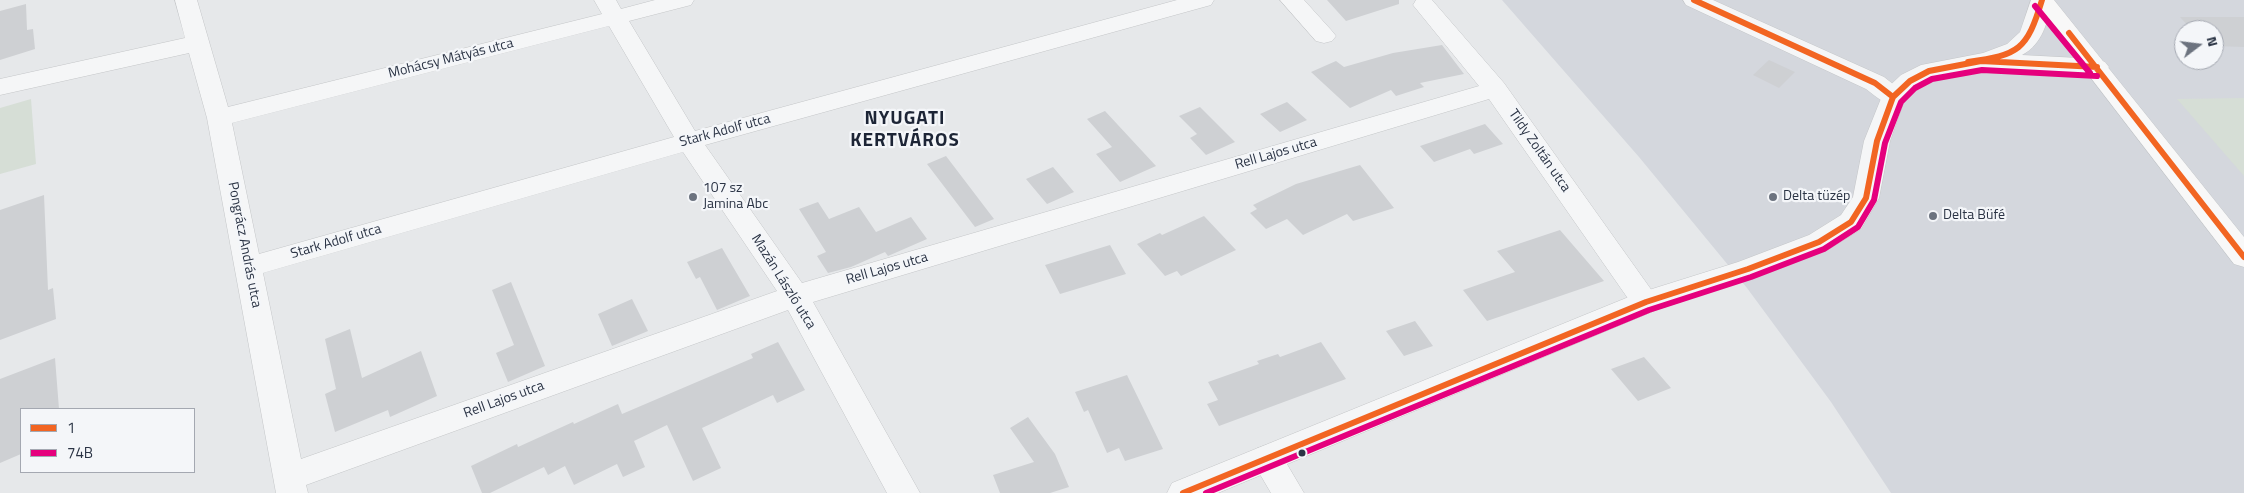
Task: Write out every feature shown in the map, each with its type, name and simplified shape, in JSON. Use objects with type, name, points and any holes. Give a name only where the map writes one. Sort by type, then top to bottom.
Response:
[{"type":"main road","points":[[2042,0],[2097,67],[2244,257]]},
{"type":"street","name":"Pongrácz András utca","points":[[186,0],[219,118],[291,485]]},
{"type":"street","name":"Mohácsy Mátyás utca","points":[[219,118],[610,9],[683,0]]},
{"type":"street","name":"Stark Adolf utca","points":[[249,267],[689,141],[1203,0]]},
{"type":"street","points":[[1291,0],[1324,36]]},
{"type":"street","points":[[1694,0],[1875,84],[1893,97]]},
{"type":"street","points":[[1183,493],[1646,302],[1748,269],[1819,242],[1851,222],[1866,198],[1877,141],[1893,97],[1910,81],[1929,71],[1981,61],[2013,52],[2026,44],[2034,28],[2042,0]]},
{"type":"street","name":"Tildy Zoltán utca","points":[[1424,5],[1495,89],[1646,302]]},
{"type":"street","name":"Mazán László utca","points":[[610,9],[689,141],[795,296],[904,493]]},
{"type":"street","points":[[0,87],[198,43]]},
{"type":"street","points":[[1981,61],[2097,67]]},
{"type":"street","name":"Rell Lajos utca","points":[[291,485],[795,296],[1495,89]]},
{"type":"street","points":[[1267,458],[1288,493]]},
{"type":"shaded area","points":[[1502,0],[2244,0],[2244,493],[1891,493],[1831,402],[1747,288],[1639,157]]},
{"type":"shaded area","points":[[2244,98],[2244,176],[2177,99]]},
{"type":"shaded area","points":[[31,99],[36,164],[0,174],[0,108]]},
{"type":"building","points":[[1327,0],[1399,0],[1399,4],[1346,21]]},
{"type":"building","points":[[26,4],[27,30],[33,29],[35,49],[0,60],[0,11]]},
{"type":"building","points":[[2180,17],[2244,17],[2244,47],[2224,46],[2224,20],[2183,20]]},
{"type":"building","points":[[1442,45],[1464,74],[1420,83],[1424,87],[1396,96],[1391,90],[1350,108],[1311,72],[1336,61],[1344,67],[1393,53]]},
{"type":"building","points":[[1769,60],[1795,72],[1779,88],[1753,75]]},
{"type":"building","points":[[1287,102],[1307,120],[1280,132],[1260,114]]},
{"type":"building","points":[[1200,107],[1235,142],[1206,155],[1190,138],[1197,134],[1179,116]]},
{"type":"building","points":[[1105,111],[1156,166],[1120,182],[1096,154],[1112,147],[1087,119]]},
{"type":"building","points":[[1485,124],[1503,144],[1474,154],[1470,149],[1434,162],[1420,146]]},
{"type":"building","points":[[946,156],[994,219],[975,227],[927,164]]},
{"type":"building","points":[[1360,165],[1394,208],[1353,221],[1347,214],[1303,235],[1287,219],[1266,229],[1250,213],[1257,209],[1253,205],[1296,184]]},
{"type":"building","points":[[1053,167],[1074,192],[1047,204],[1026,179]]},
{"type":"building","points":[[44,195],[48,290],[53,288],[56,319],[0,340],[0,210]]},
{"type":"building","points":[[818,202],[829,219],[859,207],[876,232],[911,217],[927,239],[888,256],[885,252],[851,267],[828,273],[817,256],[826,252],[799,209]]},
{"type":"building","points":[[1204,216],[1236,250],[1181,276],[1177,271],[1165,276],[1137,244],[1160,233],[1162,235]]},
{"type":"building","points":[[1560,230],[1604,281],[1487,321],[1463,290],[1515,272],[1497,251]]},
{"type":"building","points":[[1110,245],[1126,274],[1060,294],[1045,265]]},
{"type":"building","points":[[722,248],[750,296],[717,310],[700,277],[696,279],[687,262]]},
{"type":"building","points":[[511,282],[545,366],[508,382],[496,353],[514,345],[492,290]]},
{"type":"building","points":[[632,299],[648,331],[612,346],[598,314]]},
{"type":"building","points":[[1415,321],[1433,346],[1404,356],[1386,331]]},
{"type":"building","points":[[350,329],[362,378],[421,351],[437,396],[390,417],[388,410],[335,432],[325,394],[336,389],[325,339]]},
{"type":"building","points":[[778,342],[805,390],[777,403],[773,395],[702,428],[721,468],[693,481],[667,425],[634,441],[645,467],[623,477],[617,464],[574,485],[565,466],[548,475],[544,467],[490,493],[482,493],[471,466],[517,444],[518,447],[618,404],[622,414],[753,358],[751,354]]},
{"type":"building","points":[[1321,342],[1346,379],[1219,426],[1207,404],[1218,400],[1208,382],[1259,364],[1257,361],[1278,354],[1280,357]]},
{"type":"building","points":[[1644,357],[1671,388],[1638,401],[1611,369]]},
{"type":"building","points":[[55,358],[59,408],[20,408],[20,454],[0,463],[0,379]]},
{"type":"building","points":[[1127,375],[1163,449],[1125,461],[1119,448],[1107,453],[1088,410],[1084,412],[1075,392]]},
{"type":"building","points":[[1028,417],[1055,454],[1069,487],[1050,493],[1000,493],[993,475],[1034,462],[1010,428]]},
{"type":"transit line","name":"1","points":[[1694,0],[1875,83],[1893,97]]},
{"type":"transit line","name":"1","points":[[1968,62],[2000,57],[2020,48],[2032,30],[2042,0]]},
{"type":"transit line","name":"74B","points":[[2035,6],[2090,73]]},
{"type":"transit line","name":"1","points":[[2069,33],[2244,257]]},
{"type":"transit line","name":"1","points":[[1183,493],[1646,302],[1748,269],[1819,242],[1851,222],[1866,198],[1877,141],[1893,97],[1910,81],[1929,71],[1981,61],[2097,67]]},
{"type":"transit line","name":"74B","points":[[1206,493],[1649,310],[1751,277],[1824,249],[1858,227],[1874,200],[1885,143],[1901,102],[1915,88],[1932,79],[1982,70],[2097,76]]},
{"type":"place","name":"107 sz Jamina Abc","points":[[693,197]]},
{"type":"place","name":"Delta tüzép","points":[[1773,197]]},
{"type":"place","name":"Delta Büfé","points":[[1933,216]]},
{"type":"district","name":"NYUGATI KERTVÁROS","points":[[905,130]]}]
